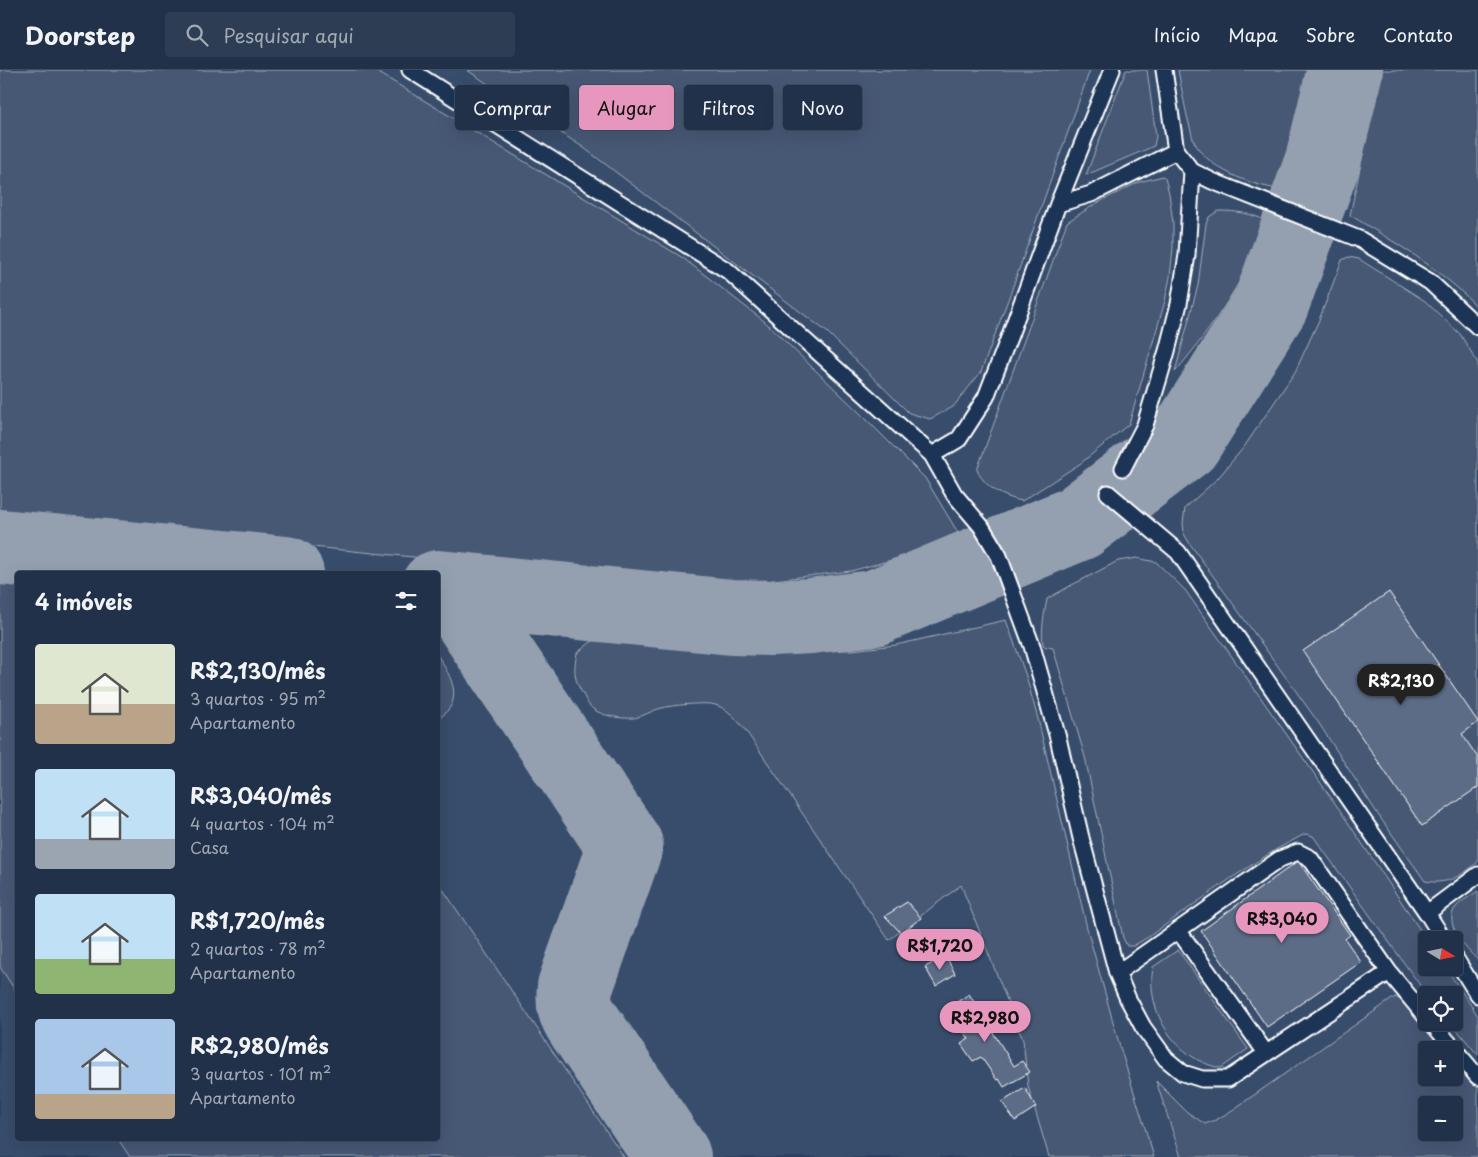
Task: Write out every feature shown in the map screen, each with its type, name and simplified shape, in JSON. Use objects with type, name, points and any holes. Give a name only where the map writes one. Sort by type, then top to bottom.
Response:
[{"type":"lane","points":[[410,70],[728,271],[932,455],[954,494],[981,526],[999,556],[1032,646],[1058,738],[1080,838],[1117,972],[1128,999],[1143,1027],[1166,1059],[1183,1073],[1202,1079],[1228,1079],[1388,972]]},
{"type":"lane","points":[[932,455],[959,439],[986,397],[1058,204],[1112,70]]},
{"type":"lane","points":[[1164,70],[1176,151],[1192,171],[1212,181],[1359,239],[1430,282],[1478,327]]},
{"type":"lane","points":[[1058,204],[1091,194],[1176,151]]},
{"type":"lane","points":[[1123,468],[1145,425],[1179,304],[1187,255],[1192,171]]},
{"type":"lane","points":[[1108,492],[1178,552],[1438,931]]},
{"type":"lane","points":[[1117,972],[1280,858],[1298,852],[1310,858],[1388,972],[1418,1008]]},
{"type":"lane","points":[[1427,913],[1478,875]]},
{"type":"lane","points":[[1178,930],[1266,1053]]},
{"type":"lane","points":[[1463,971],[1478,995]]},
{"type":"lane","points":[[1439,1031],[1478,1077]]},
{"type":"shaded area","points":[[0,70],[1478,70],[1478,1157],[0,1157]]},
{"type":"shaded area","points":[[0,70],[374,70],[455,119],[455,130],[473,130],[683,258],[764,321],[925,478],[960,536],[924,551],[851,571],[739,584],[514,567],[0,516]]},
{"type":"shaded area","points":[[467,70],[1090,70],[981,372],[953,407],[930,419],[909,413],[827,332],[584,148],[557,130],[569,130],[569,85],[490,85]]},
{"type":"shaded area","points":[[1126,70],[1147,70],[1156,136],[1154,146],[1086,175]]},
{"type":"shaded area","points":[[1178,70],[1316,70],[1290,184],[1287,190],[1263,186],[1237,177],[1224,171],[1203,155],[1193,138]]},
{"type":"shaded area","points":[[1381,70],[1478,70],[1478,308],[1433,269],[1350,215]]},
{"type":"shaded area","points":[[1163,176],[1169,193],[1173,223],[1170,277],[1165,301],[1129,424],[1081,463],[1022,501],[995,491],[985,482],[977,470],[1067,222],[1097,203],[1139,182]]},
{"type":"shaded area","points":[[1218,211],[1244,213],[1269,222],[1250,262],[1228,300],[1203,337],[1175,372],[1198,285],[1206,224],[1209,217]]},
{"type":"shaded area","points":[[1348,257],[1359,259],[1425,301],[1460,334],[1478,363],[1478,862],[1460,875],[1441,882],[1425,881],[1379,816],[1318,722],[1184,534],[1185,508],[1218,478],[1244,447],[1295,372],[1319,320],[1342,260]]},
{"type":"shaded area","points":[[1137,558],[1156,562],[1185,590],[1339,809],[1421,931],[1418,931],[1418,976],[1451,976],[1458,986],[1421,986],[1313,836],[1305,834],[1275,850],[1230,879],[1148,937],[1133,946],[1127,946],[1123,938],[1085,757],[1053,648],[1043,645],[1042,633],[1047,599],[1118,561]]},
{"type":"shaded area","points":[[0,579],[15,581],[15,990],[0,967]]},
{"type":"shaded area","points":[[1006,620],[1026,676],[1038,719],[1087,928],[1120,1047],[1154,1157],[1049,1157],[1028,1086],[1023,1040],[961,885],[889,940],[746,731],[731,714],[711,704],[700,704],[667,707],[633,718],[607,715],[593,709],[589,705],[575,676],[577,653],[591,642],[611,633],[798,651],[852,650],[896,645]]},
{"type":"shaded area","points":[[440,659],[451,681],[454,697],[446,712],[440,717]]},
{"type":"shaded area","points":[[440,885],[624,1157],[130,1157],[119,1141],[440,1141]]},
{"type":"shaded area","points":[[1478,891],[1478,960],[1463,944],[1463,931],[1455,931],[1454,928],[1452,913],[1463,901]]},
{"type":"shaded area","points":[[1178,950],[1248,1049],[1221,1068],[1205,1063],[1190,1055],[1167,1031],[1159,1017],[1154,1001],[1153,967]]},
{"type":"shaded area","points":[[1463,994],[1478,1016],[1478,1055],[1458,1031],[1463,1031]]},
{"type":"shaded area","points":[[1395,997],[1418,1015],[1418,1031],[1433,1031],[1441,1041],[1418,1041],[1418,1086],[1463,1086],[1463,1067],[1478,1085],[1478,1157],[1181,1157],[1156,1081],[1187,1112],[1205,1124],[1216,1120]]},
{"type":"building","points":[[1389,592],[1478,722],[1462,734],[1478,758],[1478,787],[1422,826],[1303,651]]},
{"type":"building","points":[[1298,861],[1350,935],[1345,939],[1361,962],[1267,1027],[1201,931]]},
{"type":"building","points":[[907,902],[921,918],[901,933],[885,916]]},
{"type":"building","points":[[946,956],[955,974],[936,986],[925,967]]},
{"type":"building","points":[[969,994],[1014,1066],[1022,1061],[1030,1072],[1004,1087],[981,1057],[973,1061],[961,1044],[969,1039],[948,1008]]},
{"type":"building","points":[[1025,1088],[1036,1107],[1015,1121],[1002,1102]]},
{"type":"taxiway","points":[[440,588],[732,617],[810,616],[874,608],[1078,523],[1184,442],[1271,304],[1323,161],[1345,70]]},
{"type":"taxiway","points":[[0,547],[254,571]]},
{"type":"taxiway","points":[[440,591],[463,605],[625,846],[575,987],[574,999],[577,1012],[582,1021],[673,1157]]}]
